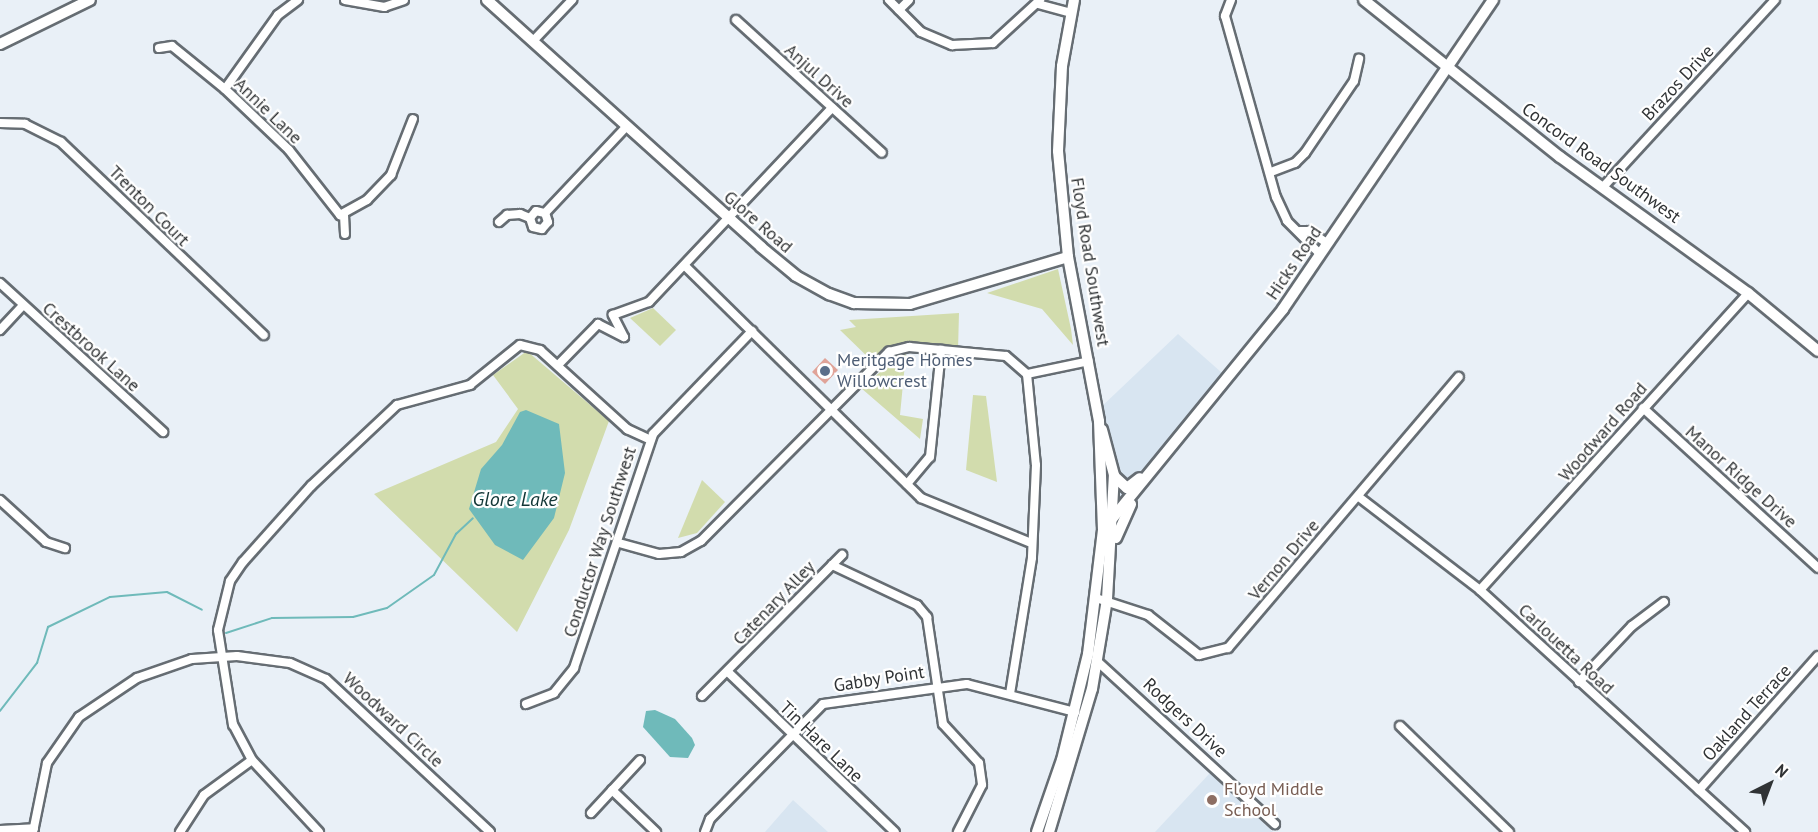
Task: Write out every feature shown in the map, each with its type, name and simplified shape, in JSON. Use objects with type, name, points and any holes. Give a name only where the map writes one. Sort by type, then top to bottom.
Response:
[{"type":"street","points":[[0,44],[90,0]]},
{"type":"street","points":[[225,89],[278,15],[298,0]]},
{"type":"street","points":[[345,0],[384,7],[404,0]]},
{"type":"street","name":"Glore Road","points":[[486,0],[728,218],[796,276],[854,303],[882,306],[946,297],[1068,257]]},
{"type":"street","points":[[533,41],[572,0]]},
{"type":"street","points":[[889,0],[921,32],[961,45],[993,43],[1039,2],[1072,13]]},
{"type":"street","points":[[899,10],[909,0]]},
{"type":"street","name":"Floyd Road Southwest","points":[[1038,832],[1075,712],[1110,565],[1113,517],[1114,475],[1099,421],[1068,257],[1057,135],[1074,0]]},
{"type":"street","points":[[1231,0],[1225,16],[1281,211],[1320,254]]},
{"type":"street","name":"Concord Road Southwest","points":[[1364,0],[1603,187],[1748,293],[1818,351]]},
{"type":"street","name":"Hicks Road","points":[[1103,530],[1267,330],[1494,0]]},
{"type":"street","name":"Brazos Drive","points":[[1603,187],[1775,0]]},
{"type":"street","name":"Anjul Drive","points":[[736,20],[882,153]]},
{"type":"street","name":"Annie Lane","points":[[159,48],[172,46],[225,89],[289,150],[344,215]]},
{"type":"street","points":[[1271,172],[1296,163],[1305,153],[1354,81],[1359,59]]},
{"type":"street","points":[[559,364],[598,324],[624,337],[613,315],[649,302],[832,108]]},
{"type":"street","points":[[345,234],[344,215],[391,175],[413,119]]},
{"type":"street","name":"Trenton Court","points":[[0,123],[25,124],[61,141],[264,335]]},
{"type":"street","points":[[545,213],[626,127]]},
{"type":"street","points":[[530,218],[536,211],[545,213]]},
{"type":"street","points":[[499,222],[513,213],[530,218]]},
{"type":"street","points":[[530,218],[533,227],[542,229],[548,222],[545,213]]},
{"type":"street","points":[[1300,231],[1309,231],[1327,243]]},
{"type":"street","points":[[685,266],[921,498],[1029,542]]},
{"type":"street","name":"Crestbrook Lane","points":[[0,283],[163,432]]},
{"type":"street","name":"Woodward Road","points":[[1480,590],[1748,293]]},
{"type":"street","points":[[0,330],[23,305]]},
{"type":"street","name":"Conductor Way Southwest","points":[[526,704],[554,693],[574,668],[620,543],[651,440],[752,331]]},
{"type":"street","points":[[319,832],[252,759],[233,725],[218,630],[222,604],[236,571],[311,486],[397,405],[470,385],[520,345],[540,350],[559,364],[627,429],[651,440]]},
{"type":"street","points":[[620,543],[659,554],[681,552],[701,541],[889,352],[909,347],[1006,356],[1027,374],[1036,465],[1029,542],[1032,558],[1010,694]]},
{"type":"street","points":[[907,484],[930,457],[941,350]]},
{"type":"street","points":[[1027,374],[1089,361]]},
{"type":"street","name":"Vernon Drive","points":[[1102,598],[1148,615],[1199,655],[1212,655],[1228,648],[1459,377]]},
{"type":"street","name":"Manor Ridge Drive","points":[[1644,408],[1818,567]]},
{"type":"street","name":"Floyd Road Southwest","points":[[1049,832],[1098,662],[1103,530],[1099,421]]},
{"type":"street","points":[[1114,475],[1127,488],[1154,467]]},
{"type":"street","points":[[1110,565],[1120,525],[1136,491]]},
{"type":"street","name":"Carlouetta Road","points":[[1359,497],[1480,590],[1745,832]]},
{"type":"street","points":[[0,500],[46,542],[65,548]]},
{"type":"street","name":"Catenary Alley","points":[[702,696],[842,555]]},
{"type":"street","points":[[832,565],[917,605],[927,616],[943,724],[979,763],[982,785],[958,832]]},
{"type":"street","points":[[1579,682],[1632,626],[1664,602]]},
{"type":"street","name":"Oakland Terrace","points":[[1699,790],[1818,656]]},
{"type":"street","name":"Woodward Circle","points":[[33,830],[47,763],[79,717],[137,678],[192,659],[222,658],[290,663],[326,679],[490,832]]},
{"type":"street","name":"Rodgers Drive","points":[[1098,662],[1275,824]]},
{"type":"street","name":"Tin Hare Lane","points":[[728,672],[789,735],[895,832]]},
{"type":"street","name":"Gabby Point","points":[[705,832],[710,819],[789,735],[823,704],[937,685],[967,684],[1075,712]]},
{"type":"street","points":[[1400,726],[1509,832]]},
{"type":"street","points":[[180,832],[204,795],[252,759]]},
{"type":"street","points":[[591,813],[640,760]]},
{"type":"street","points":[[612,790],[656,832]]},
{"type":"street","points":[[0,830],[33,830]]},
{"type":"shaded area","points":[[1178,334],[1230,380],[1109,517],[1099,409]]},
{"type":"shaded area","name":"Floyd Middle School","points":[[1210,773],[1273,832],[1155,832]]},
{"type":"shaded area","points":[[793,800],[828,832],[765,832]]},
{"type":"green space","points":[[1058,269],[1073,345],[1042,309],[987,293]]},
{"type":"green space","points":[[653,308],[676,330],[660,346],[630,318]]},
{"type":"green space","points":[[959,313],[958,350],[916,348],[884,354],[875,364],[840,330],[856,327],[849,320]]},
{"type":"green space","points":[[527,351],[609,421],[569,530],[517,632],[374,494],[496,442],[518,409],[493,375]]},
{"type":"green space","points":[[906,353],[900,415],[923,419],[920,439],[861,388],[891,363],[890,358]]},
{"type":"green space","points":[[973,395],[986,396],[997,482],[966,470]]},
{"type":"green space","points":[[702,480],[725,502],[697,533],[678,538]]},
{"type":"water","name":"Glore Lake","points":[[526,410],[559,424],[565,473],[554,518],[523,560],[495,545],[469,509],[481,469],[502,445],[520,412]]},
{"type":"water","points":[[655,710],[675,719],[692,738],[695,745],[688,758],[670,757],[643,727],[646,711]]},
{"type":"building","name":"Meritgage Homes Willowcrest","points":[[825,358],[838,370],[825,384],[812,372]]},
{"type":"waterway","points":[[226,633],[272,618],[353,617],[387,608],[434,575],[456,534],[473,518]]},
{"type":"waterway","points":[[0,711],[37,663],[48,627],[110,597],[167,592],[202,610]]},
{"type":"place","name":"Meritgage Homes Willowcrest","points":[[825,371]]},
{"type":"place","name":"Floyd Middle School","points":[[1212,800]]}]
